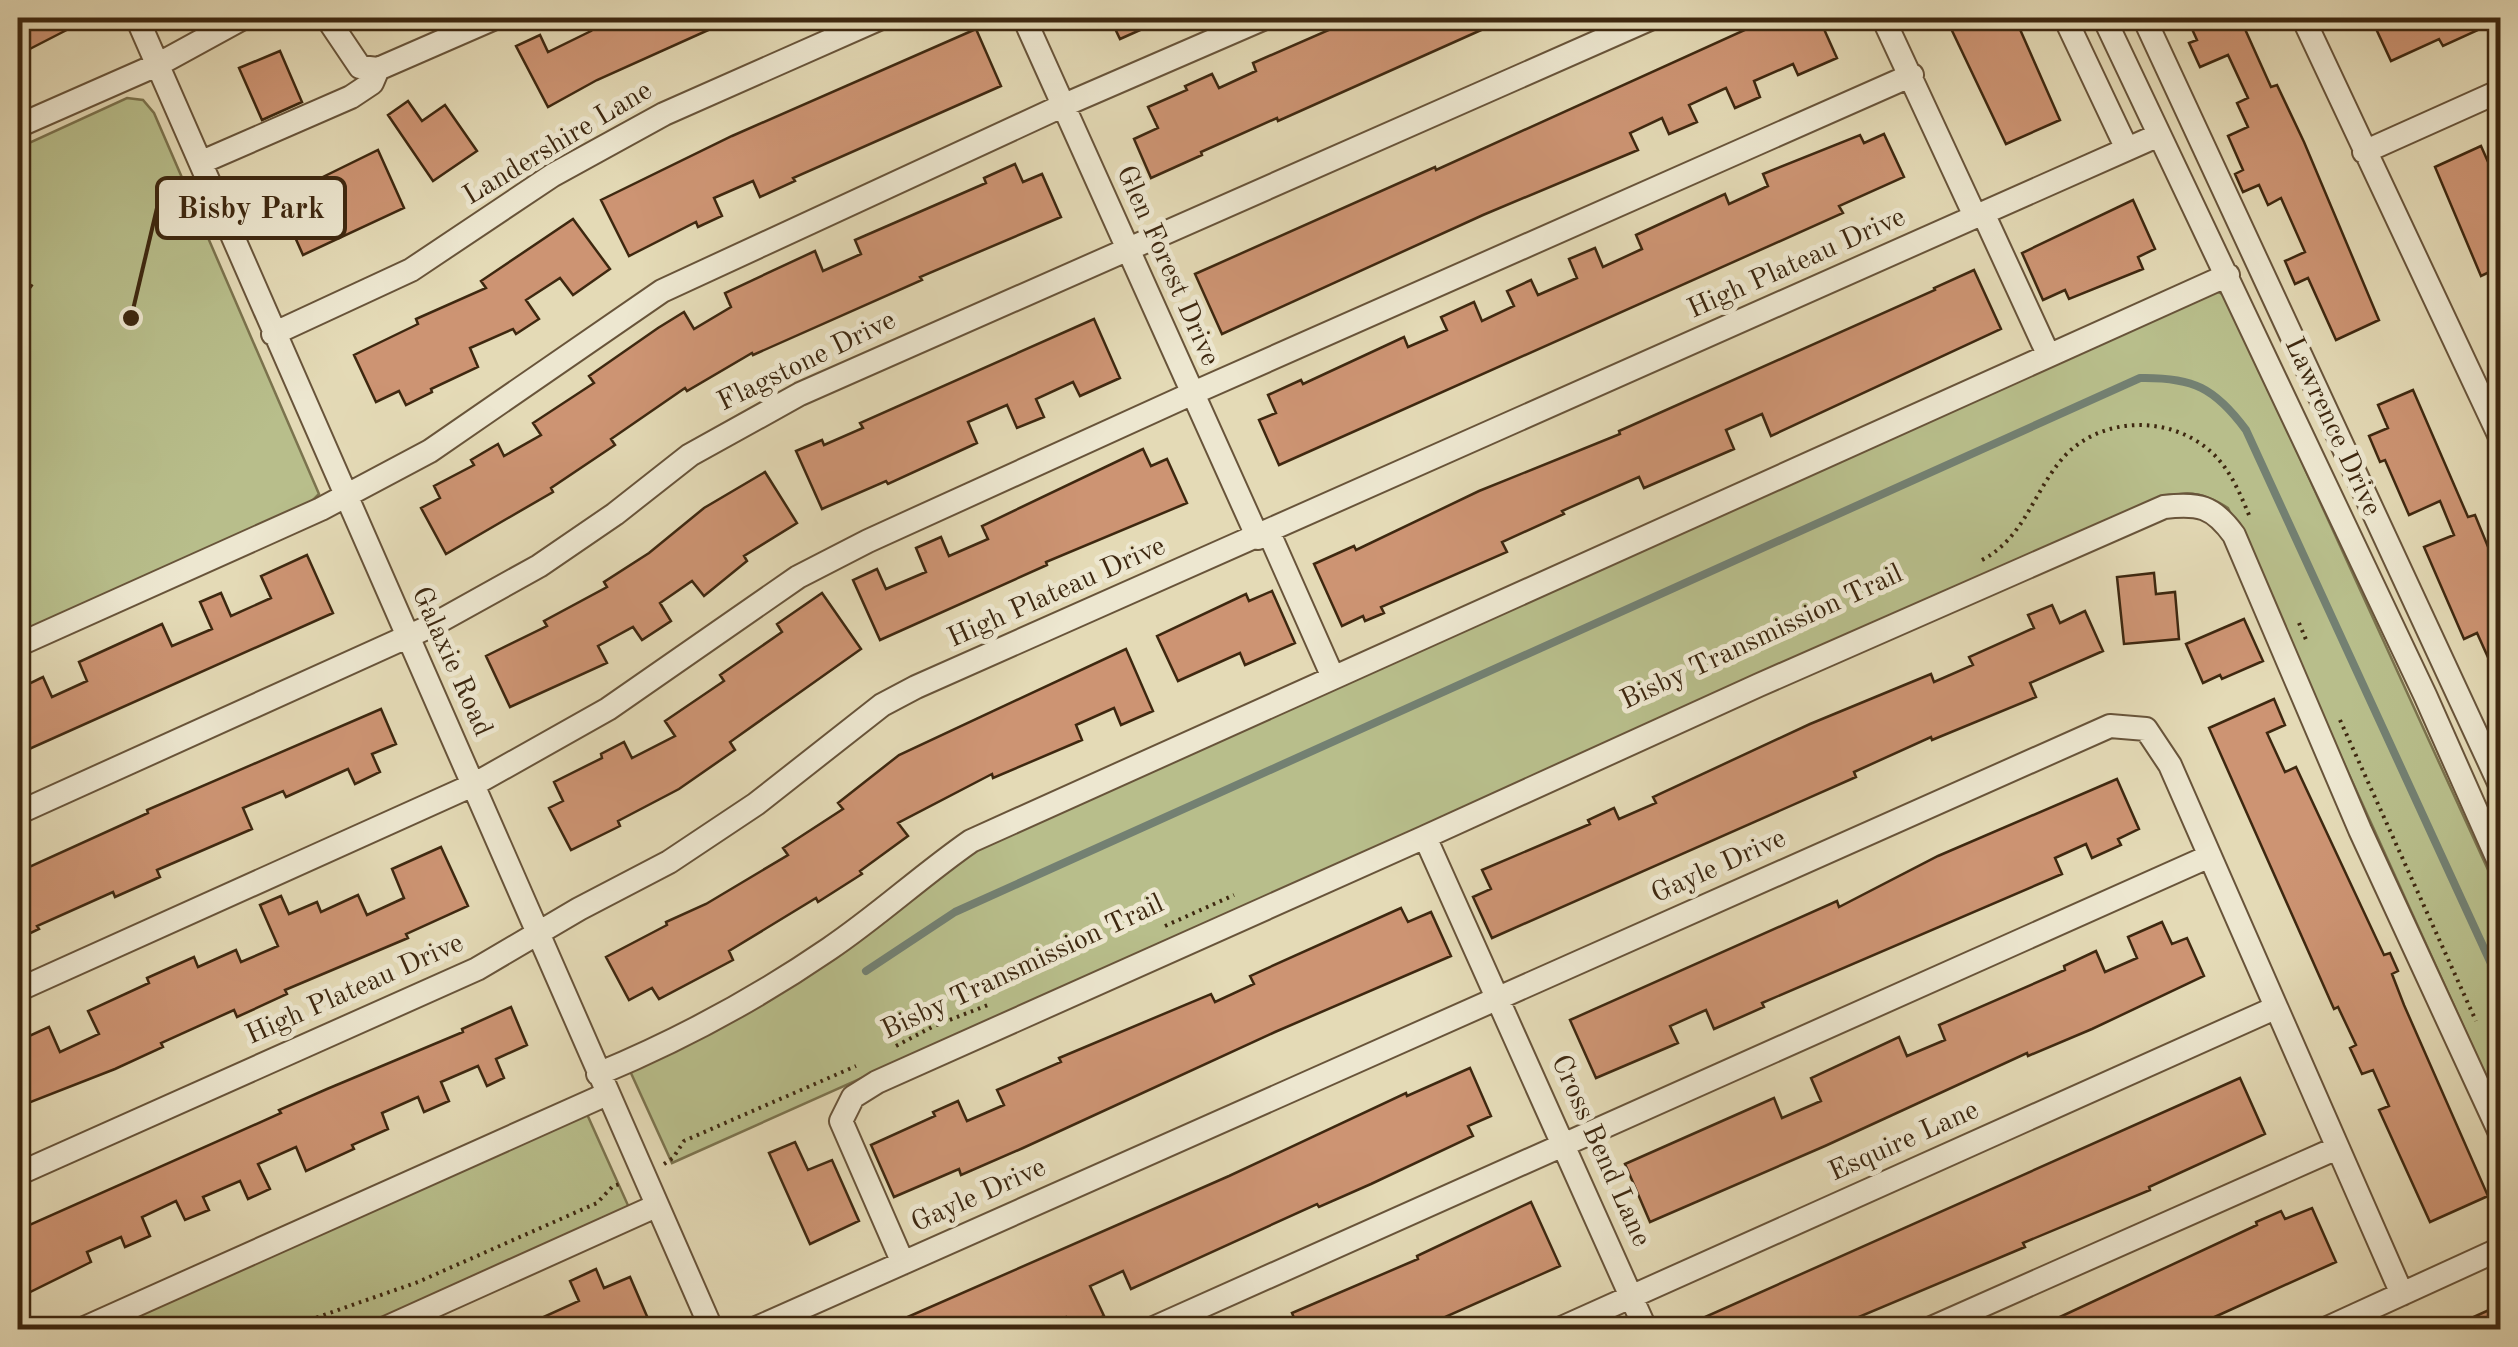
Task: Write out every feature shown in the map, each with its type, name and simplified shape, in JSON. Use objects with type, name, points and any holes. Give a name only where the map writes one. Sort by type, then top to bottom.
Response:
[{"type":"street","name":"Galaxie Road","points":[[137,18],[712,1330]]},
{"type":"street","points":[[18,126],[159,64],[243,18]]},
{"type":"street","points":[[327,18],[360,68],[378,69],[495,18]]},
{"type":"street","name":"Landershire Lane","points":[[273,334],[411,270],[553,174],[664,114],[880,18]]},
{"type":"street","name":"Glen Forest Drive","points":[[1024,18],[1191,394],[1332,676]]},
{"type":"street","points":[[18,645],[322,509],[430,451],[662,291],[1062,106],[1265,18]]},
{"type":"street","name":"Flagstone Drive","points":[[18,814],[408,639],[539,566],[615,514],[690,454],[800,394],[1652,18]]},
{"type":"street","points":[[1883,18],[2048,354]]},
{"type":"street","points":[[2065,18],[2127,149]]},
{"type":"street","name":"Lawrence Drive","points":[[2104,18],[2425,695],[2500,864]]},
{"type":"street","points":[[2144,18],[2500,785]]},
{"type":"street","points":[[2303,18],[2500,437]]},
{"type":"street","points":[[202,162],[351,97],[372,83],[378,69]]},
{"type":"street","points":[[18,990],[472,786],[634,692],[798,577],[868,541],[1912,75]]},
{"type":"street","points":[[2364,152],[2500,91]]},
{"type":"street","name":"High Plateau Drive","points":[[18,1174],[477,969],[701,842],[882,705],[2159,135]]},
{"type":"street","points":[[80,1330],[602,1084],[832,948],[970,841],[2228,275]]},
{"type":"street","points":[[903,1263],[841,1121],[852,1097],[877,1082],[2164,507],[2200,506],[2220,515],[2234,535],[2360,830],[2500,1133]]},
{"type":"street","name":"Gayle Drive","points":[[752,1330],[2110,726],[2146,729],[2170,765],[2402,1294]]},
{"type":"street","name":"Cross Bend Lane","points":[[1425,838],[1646,1330]]},
{"type":"street","points":[[1149,1330],[2210,856]]},
{"type":"street","name":"Esquire Lane","points":[[1557,1330],[2275,1008]]},
{"type":"street","points":[[1927,1330],[2337,1148]]},
{"type":"street","points":[[381,1330],[656,1206]]},
{"type":"street","points":[[2322,1330],[2500,1249]]},
{"type":"path","points":[[18,277],[34,288]]},
{"type":"path","points":[[1979,561],[2011,539],[2062,459],[2095,434],[2120,426],[2168,428],[2208,449],[2225,467],[2254,525]]},
{"type":"path","points":[[2296,616],[2308,645]]},
{"type":"path","points":[[2340,718],[2478,1026]]},
{"type":"path","name":"Bisby Transmission Trail","points":[[1155,931],[1249,889]]},
{"type":"path","name":"Bisby Transmission Trail","points":[[894,1048],[934,1026],[995,1002]]},
{"type":"path","name":"Bisby Transmission Trail","points":[[662,1166],[673,1158],[684,1140],[866,1062]]},
{"type":"path","points":[[281,1330],[418,1282],[597,1203],[621,1184]]},
{"type":"green space","points":[[127,98],[143,100],[154,113],[319,494],[309,504],[18,634],[18,148]]},
{"type":"green space","points":[[2216,291],[2226,296],[2500,896],[2500,1107],[2228,508],[2202,496],[2181,494],[2134,509],[672,1163],[630,1071],[946,859]]},
{"type":"green space","points":[[586,1112],[631,1212],[366,1329],[96,1330]]},
{"type":"building","points":[[18,18],[90,18],[18,55]]},
{"type":"building","points":[[585,18],[735,18],[597,80],[548,107],[516,46],[540,35],[548,52],[591,31]]},
{"type":"building","points":[[1110,18],[1167,18],[1120,39]]},
{"type":"building","points":[[1356,18],[1508,18],[1201,152],[1202,155],[1151,178],[1134,139],[1158,128],[1148,107],[1212,74],[1219,88],[1256,71],[1253,63]]},
{"type":"building","points":[[1771,18],[1819,18],[1837,58],[1798,75],[1793,64],[1754,81],[1760,97],[1735,108],[1726,88],[1689,105],[1697,122],[1669,134],[1662,118],[1630,133],[1638,150],[1483,215],[1222,334],[1195,274]]},
{"type":"building","points":[[1946,18],[2015,18],[2060,120],[2006,144]]},
{"type":"building","points":[[2187,18],[2240,18],[2271,87],[2277,85],[2304,142],[2379,320],[2336,340],[2308,278],[2295,284],[2285,261],[2305,252],[2281,198],[2268,205],[2259,185],[2243,192],[2235,174],[2243,170],[2228,136],[2248,127],[2237,103],[2248,98],[2228,55],[2200,67],[2189,43],[2197,40]]},
{"type":"building","points":[[2371,18],[2500,20],[2443,46],[2439,39],[2391,61]]},
{"type":"building","points":[[976,29],[1001,86],[793,178],[795,181],[760,197],[753,181],[714,198],[722,216],[698,227],[696,222],[629,256],[601,200],[732,136]]},
{"type":"building","points":[[280,51],[302,102],[262,120],[239,68]]},
{"type":"building","points":[[408,101],[422,121],[445,105],[477,151],[433,181],[388,115]]},
{"type":"building","points":[[1884,134],[1904,177],[1839,206],[1843,213],[1279,465],[1259,420],[1276,413],[1268,395],[1301,380],[1303,384],[1404,337],[1408,347],[1447,330],[1441,317],[1474,302],[1482,321],[1514,306],[1507,291],[1531,280],[1538,295],[1577,278],[1569,259],[1595,248],[1603,267],[1642,249],[1636,235],[1725,194],[1729,204],[1768,186],[1763,174],[1860,135],[1864,143]]},
{"type":"building","points":[[2481,146],[2500,189],[2500,267],[2481,276],[2435,167]]},
{"type":"building","points":[[378,150],[404,208],[303,255],[278,199]]},
{"type":"building","points":[[1015,164],[1023,182],[1042,174],[1061,217],[752,353],[687,391],[685,388],[611,439],[615,445],[551,488],[553,492],[446,554],[421,508],[440,498],[434,486],[474,465],[471,460],[498,444],[504,456],[541,435],[533,423],[594,383],[589,376],[658,328],[684,312],[694,329],[731,307],[725,293],[815,251],[823,271],[861,254],[855,240],[986,183],[984,178]]},
{"type":"building","points":[[2133,200],[2155,249],[2138,257],[2143,269],[2069,299],[2065,290],[2043,300],[2022,253]]},
{"type":"building","points":[[573,219],[610,269],[573,295],[560,278],[526,300],[539,319],[516,334],[513,329],[470,348],[478,367],[406,405],[399,391],[376,402],[354,355],[418,324],[416,319],[486,288],[481,281]]},
{"type":"building","points":[[1974,270],[2001,329],[1771,436],[1762,414],[1726,430],[1734,449],[1644,488],[1639,477],[1562,511],[1564,514],[1502,542],[1507,552],[1381,607],[1384,613],[1365,621],[1363,616],[1342,626],[1314,564],[1354,546],[1356,550],[1479,491],[1620,434],[1619,431]]},
{"type":"building","points":[[1094,319],[1120,378],[1080,396],[1073,382],[1036,399],[1044,417],[1017,428],[1007,405],[968,422],[977,443],[822,509],[796,451],[822,440],[824,445],[863,428],[860,423]]},
{"type":"building","points":[[2413,390],[2468,517],[2475,515],[2500,576],[2500,684],[2477,633],[2464,639],[2424,547],[2454,535],[2440,501],[2409,515],[2385,460],[2380,462],[2369,436],[2388,428],[2378,405]]},
{"type":"building","points":[[1143,449],[1151,466],[1167,459],[1187,503],[1046,562],[1047,565],[880,640],[853,580],[877,569],[886,589],[926,572],[916,548],[941,537],[949,556],[988,539],[982,526]]},
{"type":"building","points":[[765,472],[797,523],[744,556],[747,561],[704,596],[692,581],[660,603],[671,621],[642,640],[633,627],[598,646],[607,663],[510,707],[486,656],[547,626],[544,621],[607,587],[604,582],[649,553],[704,508]]},
{"type":"building","points":[[307,555],[333,613],[18,754],[18,689],[43,677],[52,697],[87,681],[79,662],[162,624],[172,646],[212,629],[200,602],[221,593],[231,616],[271,598],[261,576]]},
{"type":"building","points":[[2154,573],[2156,594],[2175,592],[2179,639],[2124,644],[2117,577]]},
{"type":"building","points":[[1272,591],[1295,643],[1245,665],[1240,653],[1178,681],[1157,636],[1246,594],[1249,601]]},
{"type":"building","points":[[822,593],[861,649],[730,742],[735,750],[679,789],[618,821],[620,826],[571,850],[549,808],[563,801],[554,782],[624,742],[632,758],[675,736],[665,721],[724,681],[720,675],[782,632],[777,624]]},
{"type":"building","points":[[2052,605],[2060,623],[2085,611],[2103,651],[2030,683],[2036,697],[1932,740],[1931,737],[1854,772],[1856,777],[1492,938],[1473,897],[1491,889],[1482,870],[1590,824],[1588,820],[1614,808],[1619,819],[1656,803],[1653,797],[1810,724],[1931,674],[1934,682],[1973,665],[1969,657],[2034,628],[2028,615]]},
{"type":"building","points":[[2244,619],[2263,661],[2203,683],[2186,644]]},
{"type":"building","points":[[1126,649],[1153,711],[1121,725],[1114,708],[1076,725],[1082,740],[993,778],[992,774],[898,823],[908,836],[860,871],[862,874],[729,951],[733,960],[659,999],[652,988],[629,1000],[606,957],[788,855],[783,848],[843,809],[838,803],[899,755]]},
{"type":"building","points":[[2274,699],[2285,725],[2267,733],[2285,772],[2296,767],[2384,955],[2390,953],[2398,971],[2392,974],[2404,1005],[2488,1196],[2430,1222],[2379,1110],[2389,1106],[2373,1070],[2362,1074],[2350,1048],[2356,1045],[2338,1007],[2334,1009],[2209,728]]},
{"type":"building","points":[[381,709],[396,744],[372,754],[380,772],[355,784],[348,769],[286,797],[283,791],[243,808],[252,829],[157,870],[160,877],[115,897],[113,892],[37,926],[39,929],[18,939],[18,872],[148,813],[147,810]]},
{"type":"building","points":[[2117,779],[2139,829],[2118,839],[2121,845],[2092,858],[2086,844],[2055,858],[2062,874],[1762,1003],[1764,1007],[1714,1029],[1706,1010],[1670,1026],[1678,1043],[1596,1078],[1570,1020],[1837,901],[1839,907],[1938,856]]},
{"type":"building","points":[[441,847],[468,906],[406,934],[408,938],[285,990],[287,994],[237,1017],[234,1010],[115,1069],[18,1107],[18,1041],[49,1027],[60,1052],[99,1034],[88,1011],[149,983],[147,978],[194,957],[198,967],[236,950],[241,962],[278,946],[260,905],[281,896],[289,914],[317,902],[321,912],[358,895],[367,915],[404,898],[392,869]]},
{"type":"building","points":[[1401,908],[1408,922],[1431,912],[1451,956],[961,1175],[959,1169],[894,1197],[871,1145],[935,1116],[933,1112],[958,1101],[967,1121],[1004,1105],[997,1090],[1061,1062],[1059,1058],[1211,994],[1215,1002],[1254,984],[1250,976]]},
{"type":"building","points":[[2162,922],[2172,944],[2187,938],[2204,976],[1650,1222],[1625,1164],[1774,1098],[1782,1118],[1821,1101],[1811,1078],[1899,1037],[1907,1056],[1945,1040],[1939,1025],[2065,970],[2064,966],[2096,951],[2105,972],[2137,958],[2128,937]]},
{"type":"building","points":[[511,1007],[527,1045],[496,1059],[504,1078],[487,1086],[478,1066],[441,1082],[449,1101],[424,1112],[418,1097],[382,1113],[388,1129],[306,1171],[296,1147],[258,1164],[270,1189],[248,1199],[240,1181],[203,1197],[209,1210],[185,1220],[176,1201],[142,1217],[150,1236],[125,1247],[121,1237],[87,1252],[91,1262],[18,1298],[18,1230]]},
{"type":"building","points":[[1470,1068],[1491,1116],[1468,1126],[1473,1136],[1131,1289],[1123,1271],[1090,1286],[1104,1316],[1074,1330],[1066,1317],[1036,1330],[878,1330],[1229,1176],[1406,1093],[1407,1096]]},
{"type":"building","points":[[2240,1078],[2265,1134],[2149,1187],[2150,1190],[2023,1243],[2025,1247],[1828,1330],[1676,1330]]},
{"type":"building","points":[[795,1142],[808,1170],[832,1160],[859,1221],[810,1244],[769,1153]]},
{"type":"building","points":[[1531,1202],[1560,1266],[1416,1330],[1299,1330],[1292,1313],[1418,1259],[1417,1256]]},
{"type":"building","points":[[2312,1208],[2336,1262],[2185,1330],[2032,1330],[2281,1211],[2285,1219]]},
{"type":"building","points":[[596,1269],[604,1288],[630,1277],[649,1321],[631,1330],[515,1330],[579,1301],[570,1281]]},
{"type":"building","points":[[2500,1305],[2500,1330],[2445,1330]]},
{"type":"waterway","points":[[866,971],[955,912],[2140,378],[2175,380],[2201,388],[2224,404],[2246,430],[2500,983]]},
{"type":"place","name":"Bisby Park","points":[[131,318]]}]
